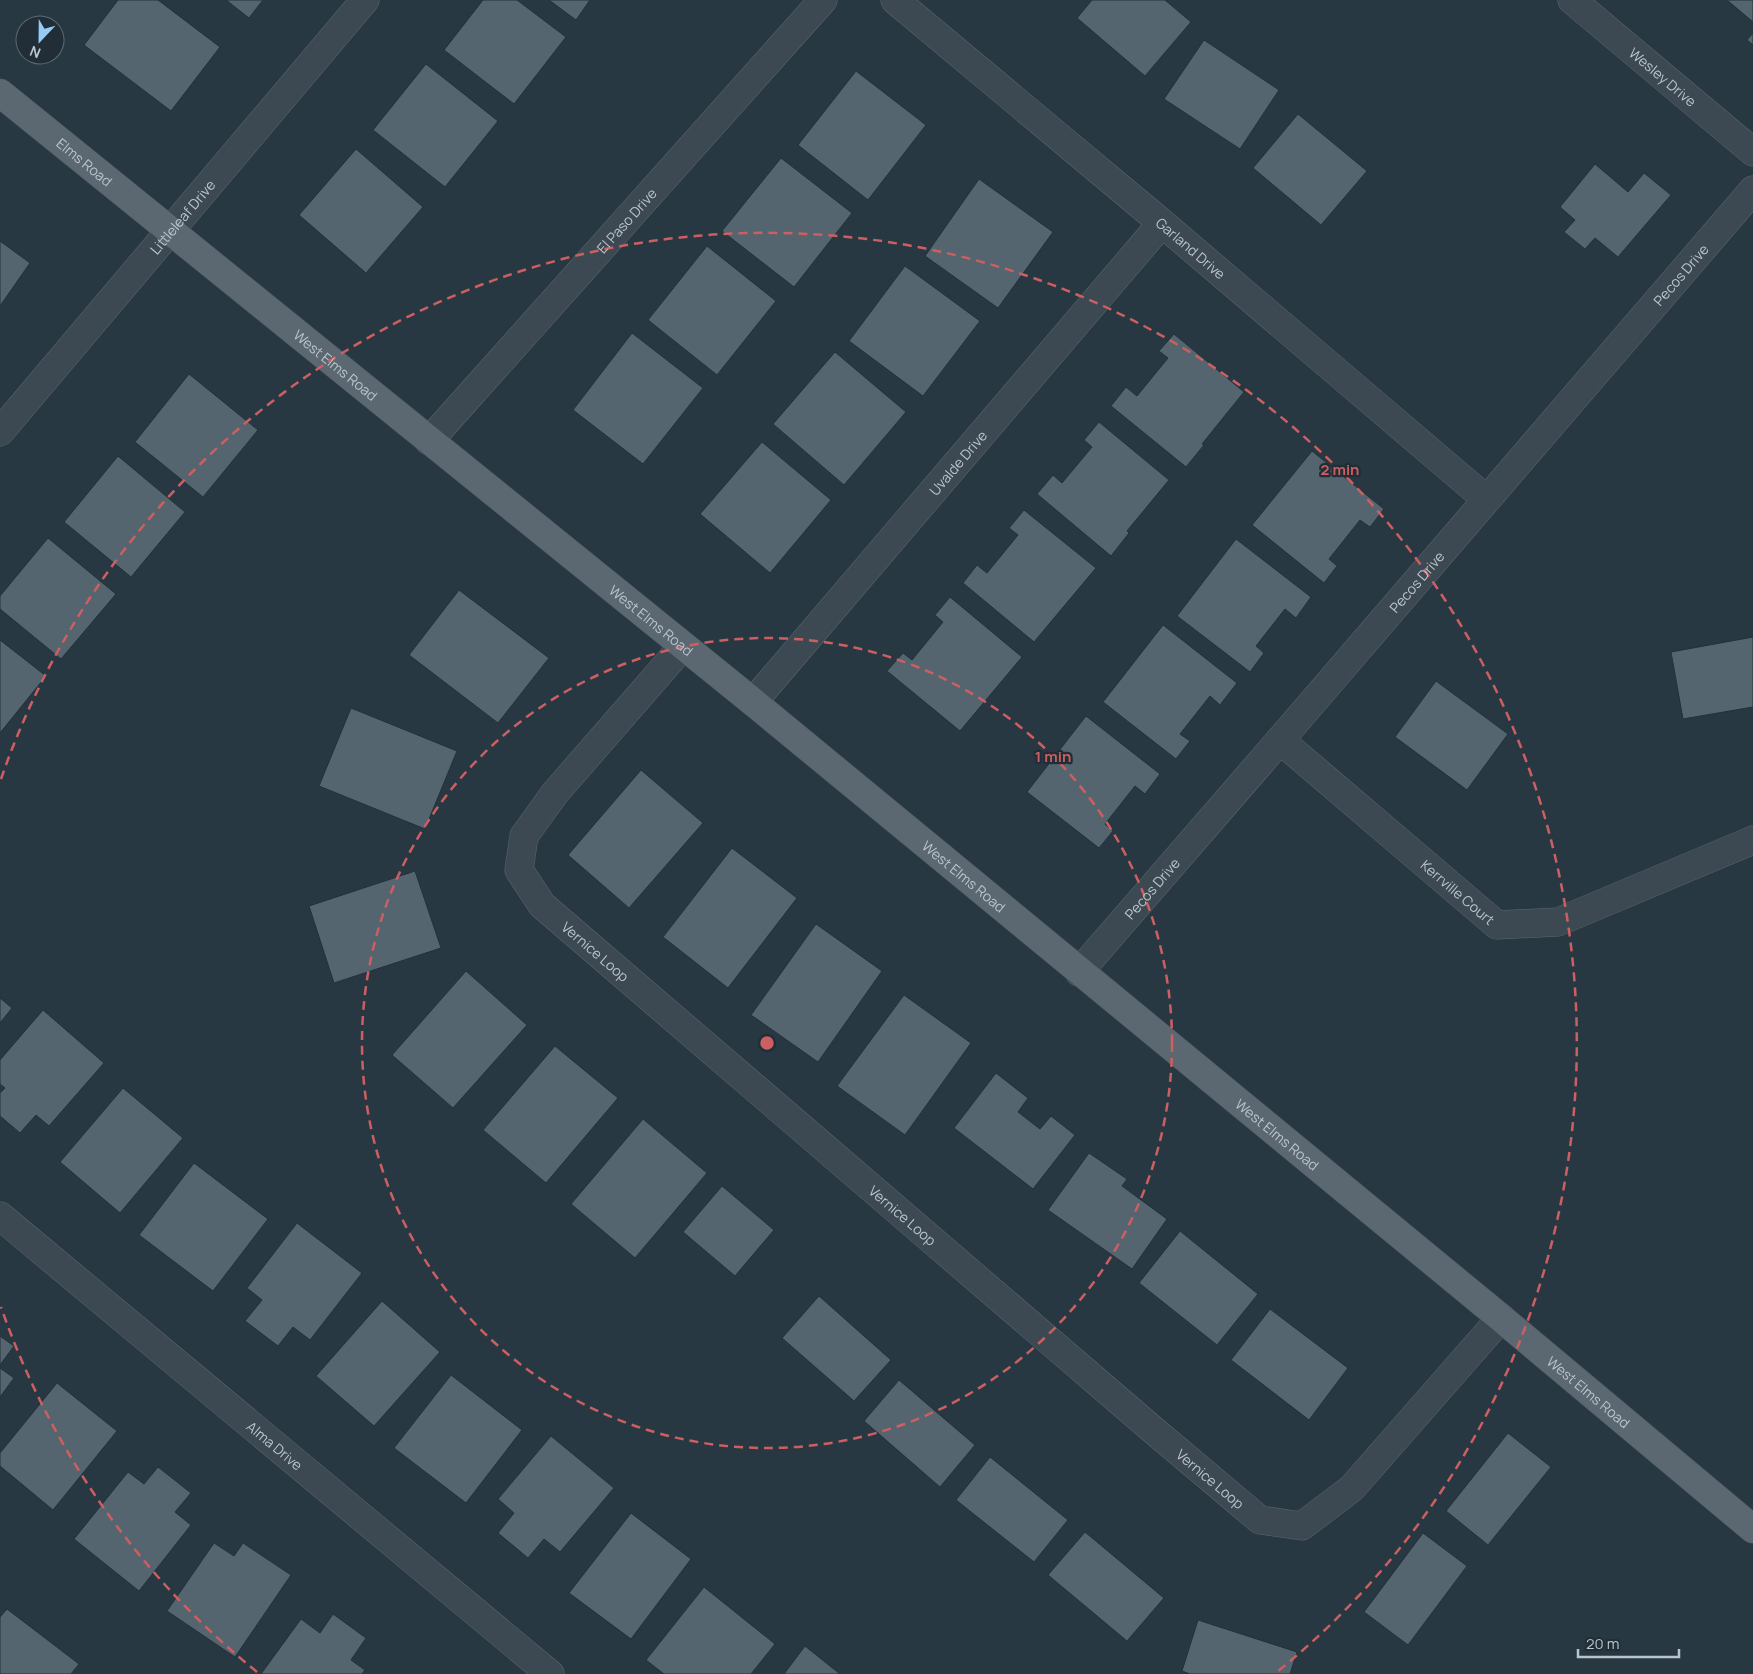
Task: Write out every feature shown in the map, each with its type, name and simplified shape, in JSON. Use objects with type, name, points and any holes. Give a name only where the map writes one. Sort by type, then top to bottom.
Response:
[{"type":"main road","name":"Elms Road","points":[[0,93],[169,232]]},
{"type":"main road","name":"West Elms Road","points":[[169,232],[753,702],[1501,1318],[1753,1529]]},
{"type":"street","name":"Littleleaf Drive","points":[[0,432],[365,0]]},
{"type":"street","name":"El Paso Drive","points":[[429,441],[823,0]]},
{"type":"street","name":"Garland Drive","points":[[895,0],[1162,223],[1486,499]]},
{"type":"street","name":"Wesley Drive","points":[[1572,0],[1753,152]]},
{"type":"street","name":"Pecos Drive","points":[[1079,972],[1753,190]]},
{"type":"street","name":"Uvalde Drive","points":[[753,702],[1162,223]]},
{"type":"street","name":"Vernice Loop","points":[[683,646],[555,793],[524,836],[519,870],[542,905],[1260,1520],[1302,1526],[1352,1488],[1501,1318]]},
{"type":"street","name":"Kerrville Court","points":[[1280,740],[1497,925],[1558,922],[1753,840]]},
{"type":"street","name":"Alma Drive","points":[[0,1216],[550,1674]]},
{"type":"building","points":[[118,0],[158,0],[220,47],[171,111],[84,45]]},
{"type":"building","points":[[226,0],[263,0],[249,18]]},
{"type":"building","points":[[483,0],[517,0],[566,37],[514,104],[444,50]]},
{"type":"building","points":[[549,0],[590,0],[576,20]]},
{"type":"building","points":[[1092,0],[1165,0],[1191,22],[1145,76],[1077,18]]},
{"type":"building","points":[[1727,0],[1753,0],[1753,22]]},
{"type":"building","points":[[1753,33],[1753,45],[1747,40]]},
{"type":"building","points":[[1204,40],[1279,90],[1240,149],[1164,99]]},
{"type":"building","points":[[426,64],[498,121],[445,187],[373,130]]},
{"type":"building","points":[[856,71],[926,125],[868,200],[798,145]]},
{"type":"building","points":[[1298,114],[1367,171],[1321,225],[1253,168]]},
{"type":"building","points":[[356,149],[423,207],[366,273],[299,215]]},
{"type":"building","points":[[781,158],[852,213],[794,287],[722,231]]},
{"type":"building","points":[[1595,164],[1628,192],[1644,173],[1671,195],[1618,257],[1595,238],[1585,249],[1564,232],[1575,220],[1560,207]]},
{"type":"building","points":[[979,179],[1053,232],[998,308],[925,256]]},
{"type":"building","points":[[0,241],[30,263],[0,306]]},
{"type":"building","points":[[707,246],[776,301],[717,375],[648,320]]},
{"type":"building","points":[[905,266],[980,321],[923,396],[849,341]]},
{"type":"building","points":[[632,333],[703,388],[643,464],[573,410]]},
{"type":"building","points":[[1174,334],[1244,392],[1186,467],[1111,406],[1126,387],[1137,396],[1168,358],[1159,351]]},
{"type":"building","points":[[835,352],[906,412],[844,485],[773,424]]},
{"type":"building","points":[[189,374],[258,430],[203,497],[135,442]]},
{"type":"building","points":[[1099,422],[1169,480],[1127,531],[1129,533],[1111,556],[1037,494],[1053,475],[1062,483],[1092,447],[1084,440]]},
{"type":"building","points":[[762,442],[831,500],[770,573],[700,514]]},
{"type":"building","points":[[1312,451],[1384,509],[1370,527],[1360,520],[1329,559],[1337,566],[1324,583],[1252,525]]},
{"type":"building","points":[[118,456],[185,512],[131,577],[64,522]]},
{"type":"building","points":[[1024,510],[1096,568],[1034,642],[963,583],[977,565],[987,573],[1018,535],[1009,528]]},
{"type":"building","points":[[48,538],[116,594],[61,659],[0,609],[0,596]]},
{"type":"building","points":[[1236,539],[1311,597],[1296,618],[1285,609],[1256,646],[1264,653],[1250,672],[1177,616]]},
{"type":"building","points":[[459,590],[549,658],[498,723],[409,655]]},
{"type":"building","points":[[950,597],[1022,657],[960,731],[887,671],[903,653],[912,660],[943,622],[935,615]]},
{"type":"building","points":[[1163,625],[1237,683],[1220,705],[1210,696],[1180,734],[1190,741],[1176,759],[1103,702]]},
{"type":"building","points":[[1753,637],[1753,707],[1683,719],[1671,652]]},
{"type":"building","points":[[0,640],[46,676],[0,733]]},
{"type":"building","points":[[1436,681],[1508,734],[1467,790],[1395,737]]},
{"type":"building","points":[[351,708],[457,751],[425,829],[319,786]]},
{"type":"building","points":[[1086,716],[1160,774],[1145,794],[1135,786],[1105,824],[1113,831],[1099,848],[1027,792]]},
{"type":"building","points":[[641,770],[703,823],[629,908],[568,855]]},
{"type":"building","points":[[732,848],[797,898],[728,988],[663,937]]},
{"type":"building","points":[[415,871],[441,948],[334,983],[309,906]]},
{"type":"building","points":[[816,924],[882,971],[818,1062],[751,1015]]},
{"type":"building","points":[[466,971],[527,1025],[453,1108],[392,1055]]},
{"type":"building","points":[[904,995],[971,1043],[905,1135],[837,1086]]},
{"type":"building","points":[[0,998],[12,1008],[0,1023]]},
{"type":"building","points":[[43,1010],[104,1063],[49,1126],[36,1115],[20,1133],[0,1116],[0,1093],[5,1088],[0,1084],[0,1060]]},
{"type":"building","points":[[555,1046],[618,1098],[546,1183],[483,1130]]},
{"type":"building","points":[[996,1073],[1028,1098],[1018,1112],[1040,1129],[1051,1116],[1075,1135],[1033,1189],[954,1128]]},
{"type":"building","points":[[123,1088],[183,1138],[120,1213],[60,1162]]},
{"type":"building","points":[[643,1119],[707,1173],[635,1258],[571,1204]]},
{"type":"building","points":[[1089,1153],[1127,1179],[1122,1186],[1167,1219],[1132,1269],[1048,1210]]},
{"type":"building","points":[[194,1163],[268,1219],[213,1291],[139,1235]]},
{"type":"building","points":[[722,1186],[774,1230],[735,1276],[683,1232]]},
{"type":"building","points":[[297,1223],[362,1273],[310,1340],[293,1327],[278,1346],[245,1321],[262,1300],[247,1288]]},
{"type":"building","points":[[1180,1231],[1258,1294],[1217,1345],[1139,1283]]},
{"type":"building","points":[[819,1296],[891,1360],[854,1401],[782,1338]]},
{"type":"building","points":[[382,1301],[440,1352],[374,1426],[316,1376]]},
{"type":"building","points":[[1270,1309],[1348,1368],[1309,1420],[1231,1360]]},
{"type":"building","points":[[0,1336],[14,1346],[0,1365]]},
{"type":"building","points":[[0,1368],[14,1378],[0,1397]]},
{"type":"building","points":[[451,1375],[522,1430],[466,1503],[394,1448]]},
{"type":"building","points":[[899,1380],[975,1445],[940,1487],[864,1421]]},
{"type":"building","points":[[57,1383],[117,1431],[53,1510],[0,1466],[0,1453]]},
{"type":"building","points":[[1508,1433],[1551,1467],[1488,1545],[1446,1511]]},
{"type":"building","points":[[551,1436],[614,1488],[560,1552],[544,1539],[528,1558],[498,1533],[514,1513],[498,1499]]},
{"type":"building","points":[[990,1457],[1068,1520],[1034,1562],[956,1500]]},
{"type":"building","points":[[158,1467],[191,1493],[175,1512],[191,1525],[139,1591],[74,1539],[128,1472],[144,1484]]},
{"type":"building","points":[[631,1513],[691,1559],[631,1639],[569,1593]]},
{"type":"building","points":[[1085,1532],[1164,1598],[1127,1641],[1048,1575]]},
{"type":"building","points":[[1423,1533],[1467,1566],[1408,1645],[1364,1612]]},
{"type":"building","points":[[214,1543],[234,1556],[243,1543],[291,1575],[235,1657],[167,1611]]},
{"type":"building","points":[[704,1587],[775,1644],[751,1674],[664,1674],[646,1660]]},
{"type":"building","points":[[7,1609],[79,1664],[71,1674],[0,1674],[0,1617]]},
{"type":"building","points":[[333,1614],[366,1638],[351,1660],[365,1670],[362,1674],[261,1674],[301,1619],[320,1633]]},
{"type":"building","points":[[1198,1620],[1297,1652],[1290,1674],[1190,1674],[1182,1671]]},
{"type":"building","points":[[805,1646],[840,1674],[784,1674]]}]
